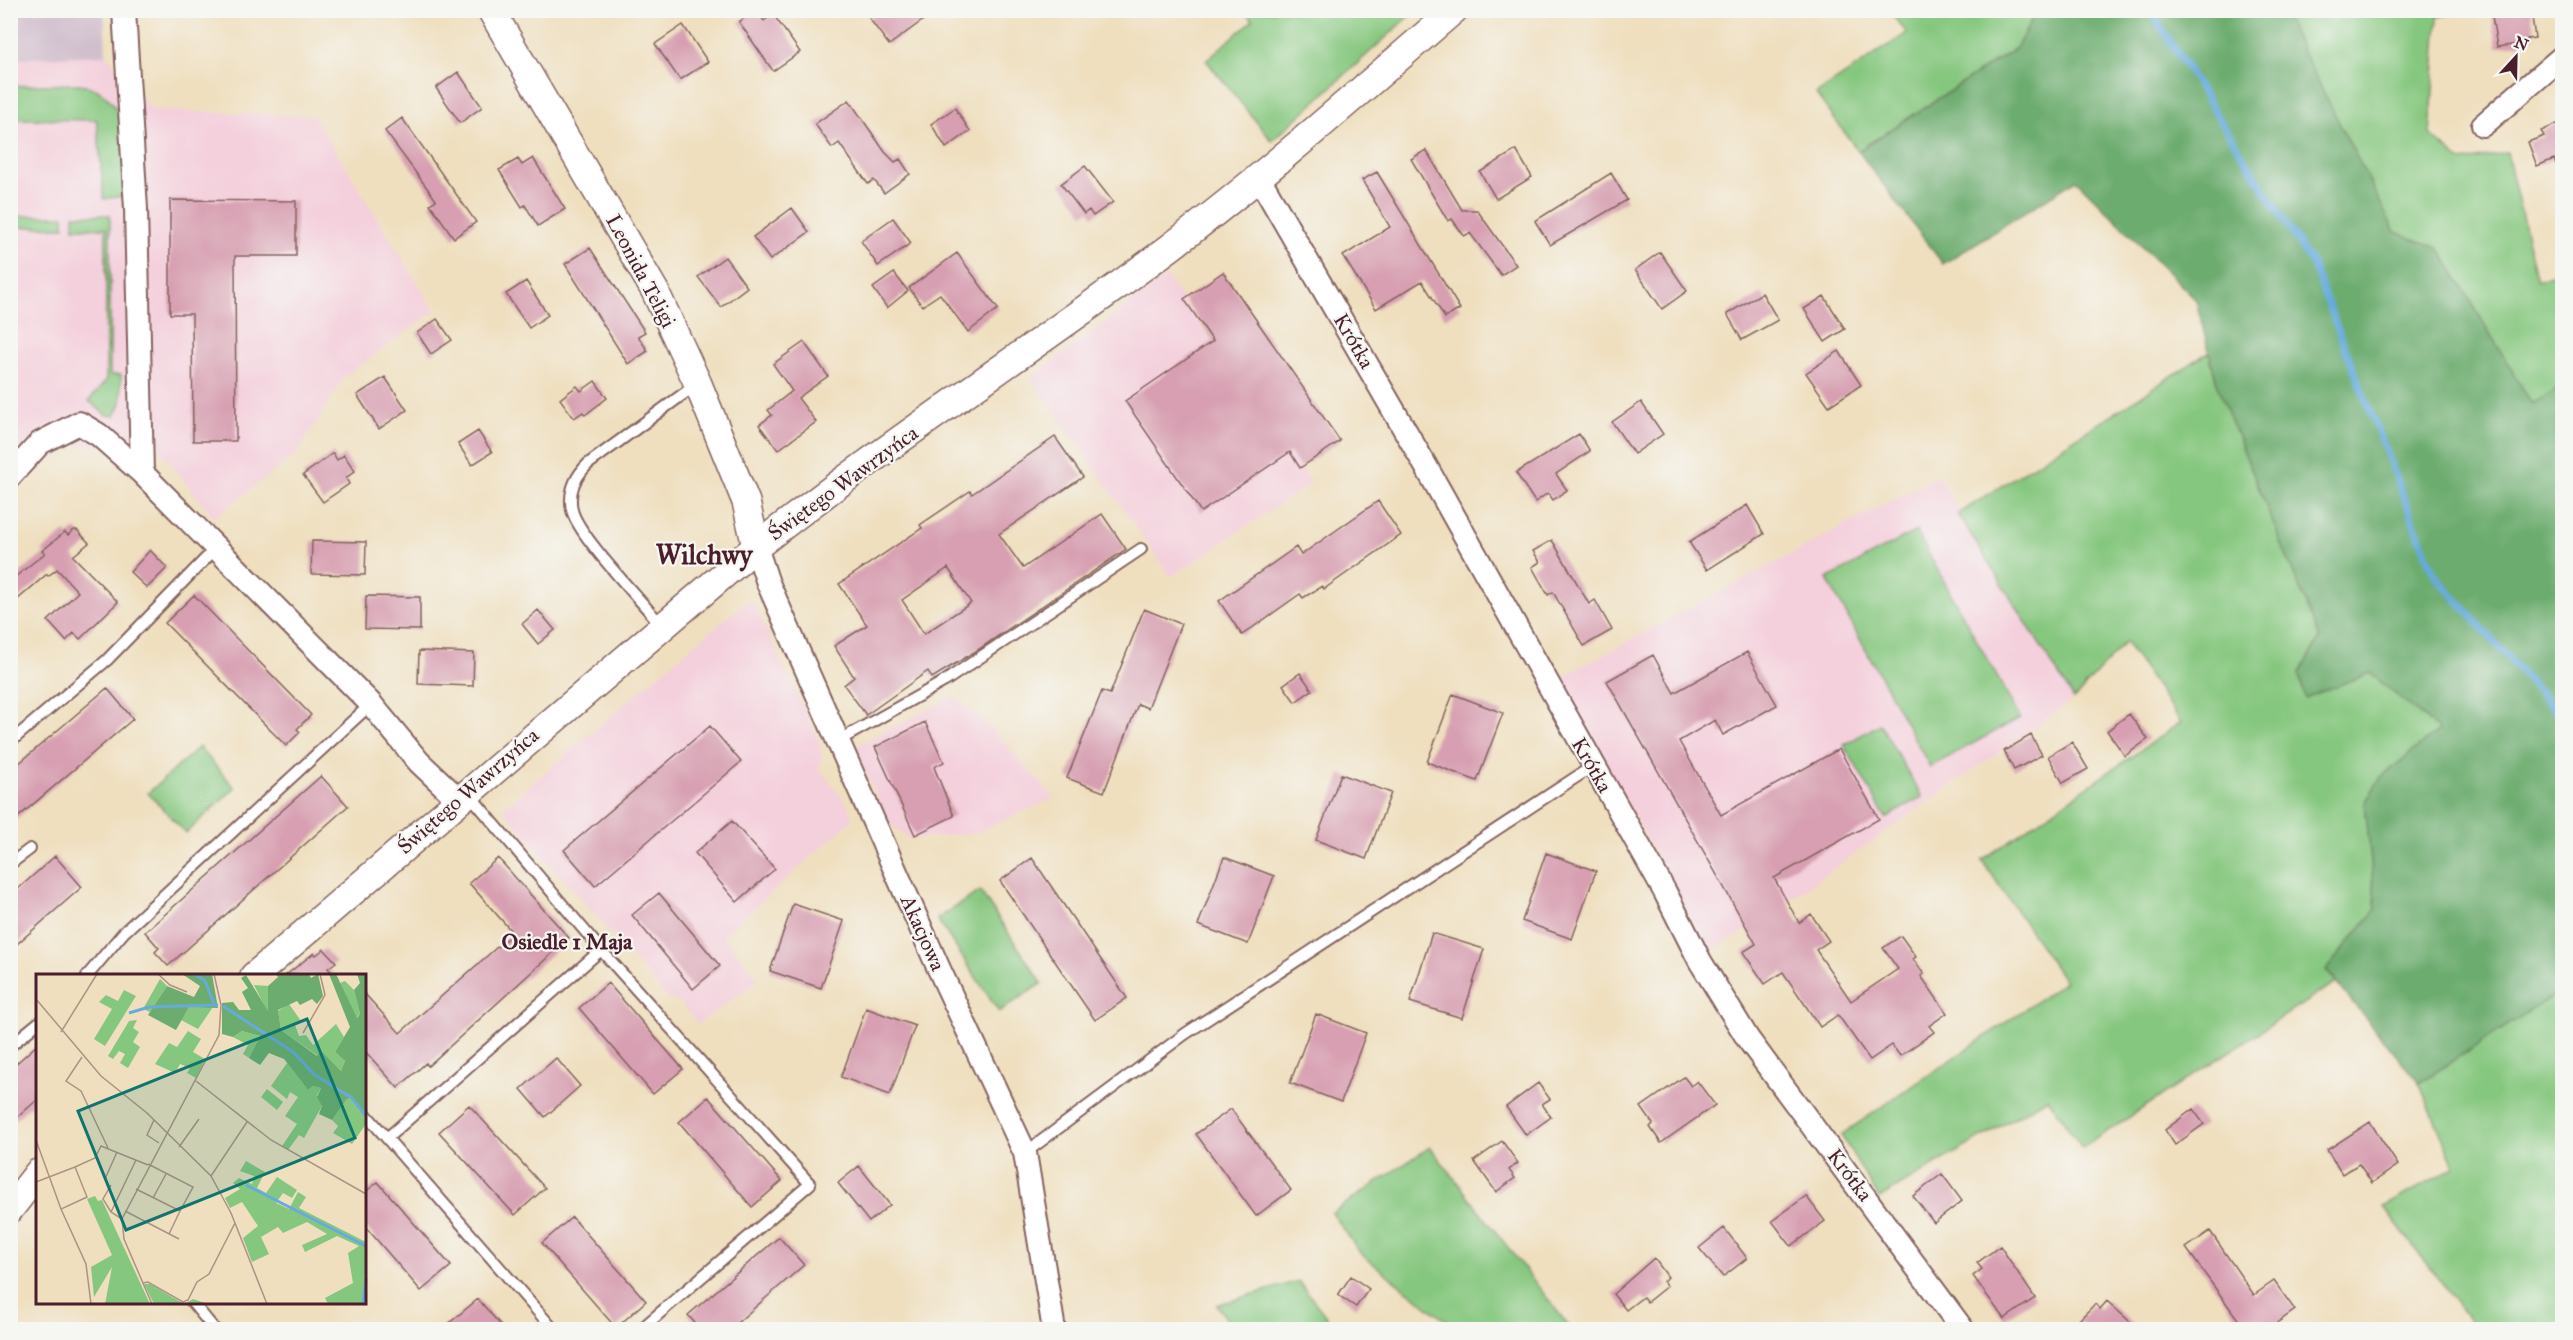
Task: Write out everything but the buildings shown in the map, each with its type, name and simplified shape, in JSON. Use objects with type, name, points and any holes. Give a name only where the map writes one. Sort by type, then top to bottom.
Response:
[{"type":"street","points":[[124,10],[136,208],[142,472]]},
{"type":"street","name":"Leonida Teligi","points":[[491,10],[656,291],[698,384],[746,502],[756,547]]},
{"type":"street","name":"Świętego Wawrzyńca","points":[[255,974],[661,625],[808,505],[1050,335],[1215,213],[1454,10]]},
{"type":"street","points":[[2483,125],[2562,57]]},
{"type":"street","name":"Krótka","points":[[1258,176],[1429,472],[1700,961],[1748,1038],[1963,1329]]},
{"type":"street","points":[[10,476],[40,443],[79,423],[99,435],[142,472],[214,549],[371,704],[419,762],[462,795]]},
{"type":"street","name":"Akacjowa","points":[[756,547],[768,583],[939,969],[1025,1153],[1054,1329]]},
{"type":"street","points":[[10,1209],[36,1176]]},
{"type":"lane","points":[[661,625],[587,537],[573,512],[571,498],[579,474],[588,464],[698,384]]},
{"type":"lane","points":[[10,742],[107,660],[214,549]]},
{"type":"lane","points":[[838,741],[945,681],[1141,549]]},
{"type":"lane","points":[[88,974],[124,932],[371,704]]},
{"type":"lane","points":[[1025,1153],[1185,1035],[1593,766]]},
{"type":"lane","points":[[462,795],[810,1184],[640,1329]]},
{"type":"lane","points":[[10,864],[30,849]]},
{"type":"lane","points":[[387,1138],[601,950]]},
{"type":"lane","points":[[10,1046],[36,1025]]},
{"type":"lane","points":[[366,1114],[554,1329]]},
{"type":"lane","points":[[194,1304],[215,1329]]},
{"type":"shaded area","points":[[10,11],[104,11],[106,55],[11,59]]},
{"type":"shaded area","points":[[106,55],[153,110],[314,116],[435,311],[344,377],[298,453],[214,518],[160,450],[67,445],[11,495],[10,59]]},
{"type":"shaded area","points":[[1166,276],[1311,483],[1171,577],[1031,378]]},
{"type":"shaded area","points":[[1938,476],[2074,699],[1748,929],[1709,952],[1558,679]]},
{"type":"shaded area","points":[[753,602],[820,743],[822,759],[818,768],[848,805],[853,819],[723,936],[757,977],[756,982],[698,1024],[680,1003],[667,998],[503,809],[677,659],[745,603]]},
{"type":"shaded area","points":[[953,696],[982,719],[1055,798],[976,833],[911,839],[889,824],[854,747]]},
{"type":"green space","points":[[1244,11],[1415,11],[1272,141],[1206,60],[1253,20]]},
{"type":"green space","points":[[1889,11],[2037,11],[2016,48],[1858,151],[1816,94],[1907,33]]},
{"type":"green space","points":[[2037,11],[2282,11],[2395,232],[2439,248],[2532,404],[2562,386],[2562,990],[2419,1083],[2326,970],[2376,909],[2365,803],[2380,778],[2439,730],[2370,673],[2305,698],[2299,674],[2320,638],[2218,388],[2196,300],[2076,180],[1943,264],[1858,151],[2016,48]]},
{"type":"green space","points":[[2282,11],[2460,11],[2438,17],[2430,135],[2462,162],[2507,153],[2537,280],[2562,271],[2562,386],[2532,405],[2440,249],[2395,232]]},
{"type":"green space","points":[[80,84],[97,90],[110,100],[124,128],[126,163],[122,196],[104,199],[97,120],[11,119],[10,86]]},
{"type":"green space","points":[[74,215],[110,215],[110,375],[121,375],[121,403],[115,416],[106,415],[89,401],[106,381],[106,228],[74,228]]},
{"type":"green space","points":[[11,216],[64,216],[64,227],[15,227],[11,285]]},
{"type":"green space","points":[[2209,352],[2218,388],[2320,638],[2299,674],[2305,698],[2370,673],[2439,730],[2380,778],[2365,803],[2376,909],[2326,970],[2336,982],[2082,1148],[2048,1098],[1879,1198],[1841,1135],[2065,982],[1982,860],[2181,722],[2125,642],[2074,699],[1958,514]]},
{"type":"green space","points":[[1916,531],[2020,718],[1930,767],[1827,579]]},
{"type":"green space","points":[[1880,724],[1922,797],[1886,818],[1844,745]]},
{"type":"green space","points":[[199,747],[235,788],[186,833],[148,793]]},
{"type":"green space","points":[[980,891],[1042,983],[999,1012],[937,919]]},
{"type":"green space","points":[[2562,990],[2562,1329],[2476,1329],[2384,1207],[2455,1167],[2419,1083]]},
{"type":"green space","points":[[1430,1147],[1571,1329],[1445,1329],[1450,1324],[1361,1254],[1332,1213]]},
{"type":"green space","points":[[1298,1281],[1336,1329],[1233,1329],[1217,1305]]},
{"type":"waterway","points":[[2150,10],[2313,266],[2434,574],[2562,718]]},
{"type":"district","name":"Wilchwy","points":[[704,554]]},
{"type":"district","name":"Osiedle 1 Maja","points":[[567,941]]}]
